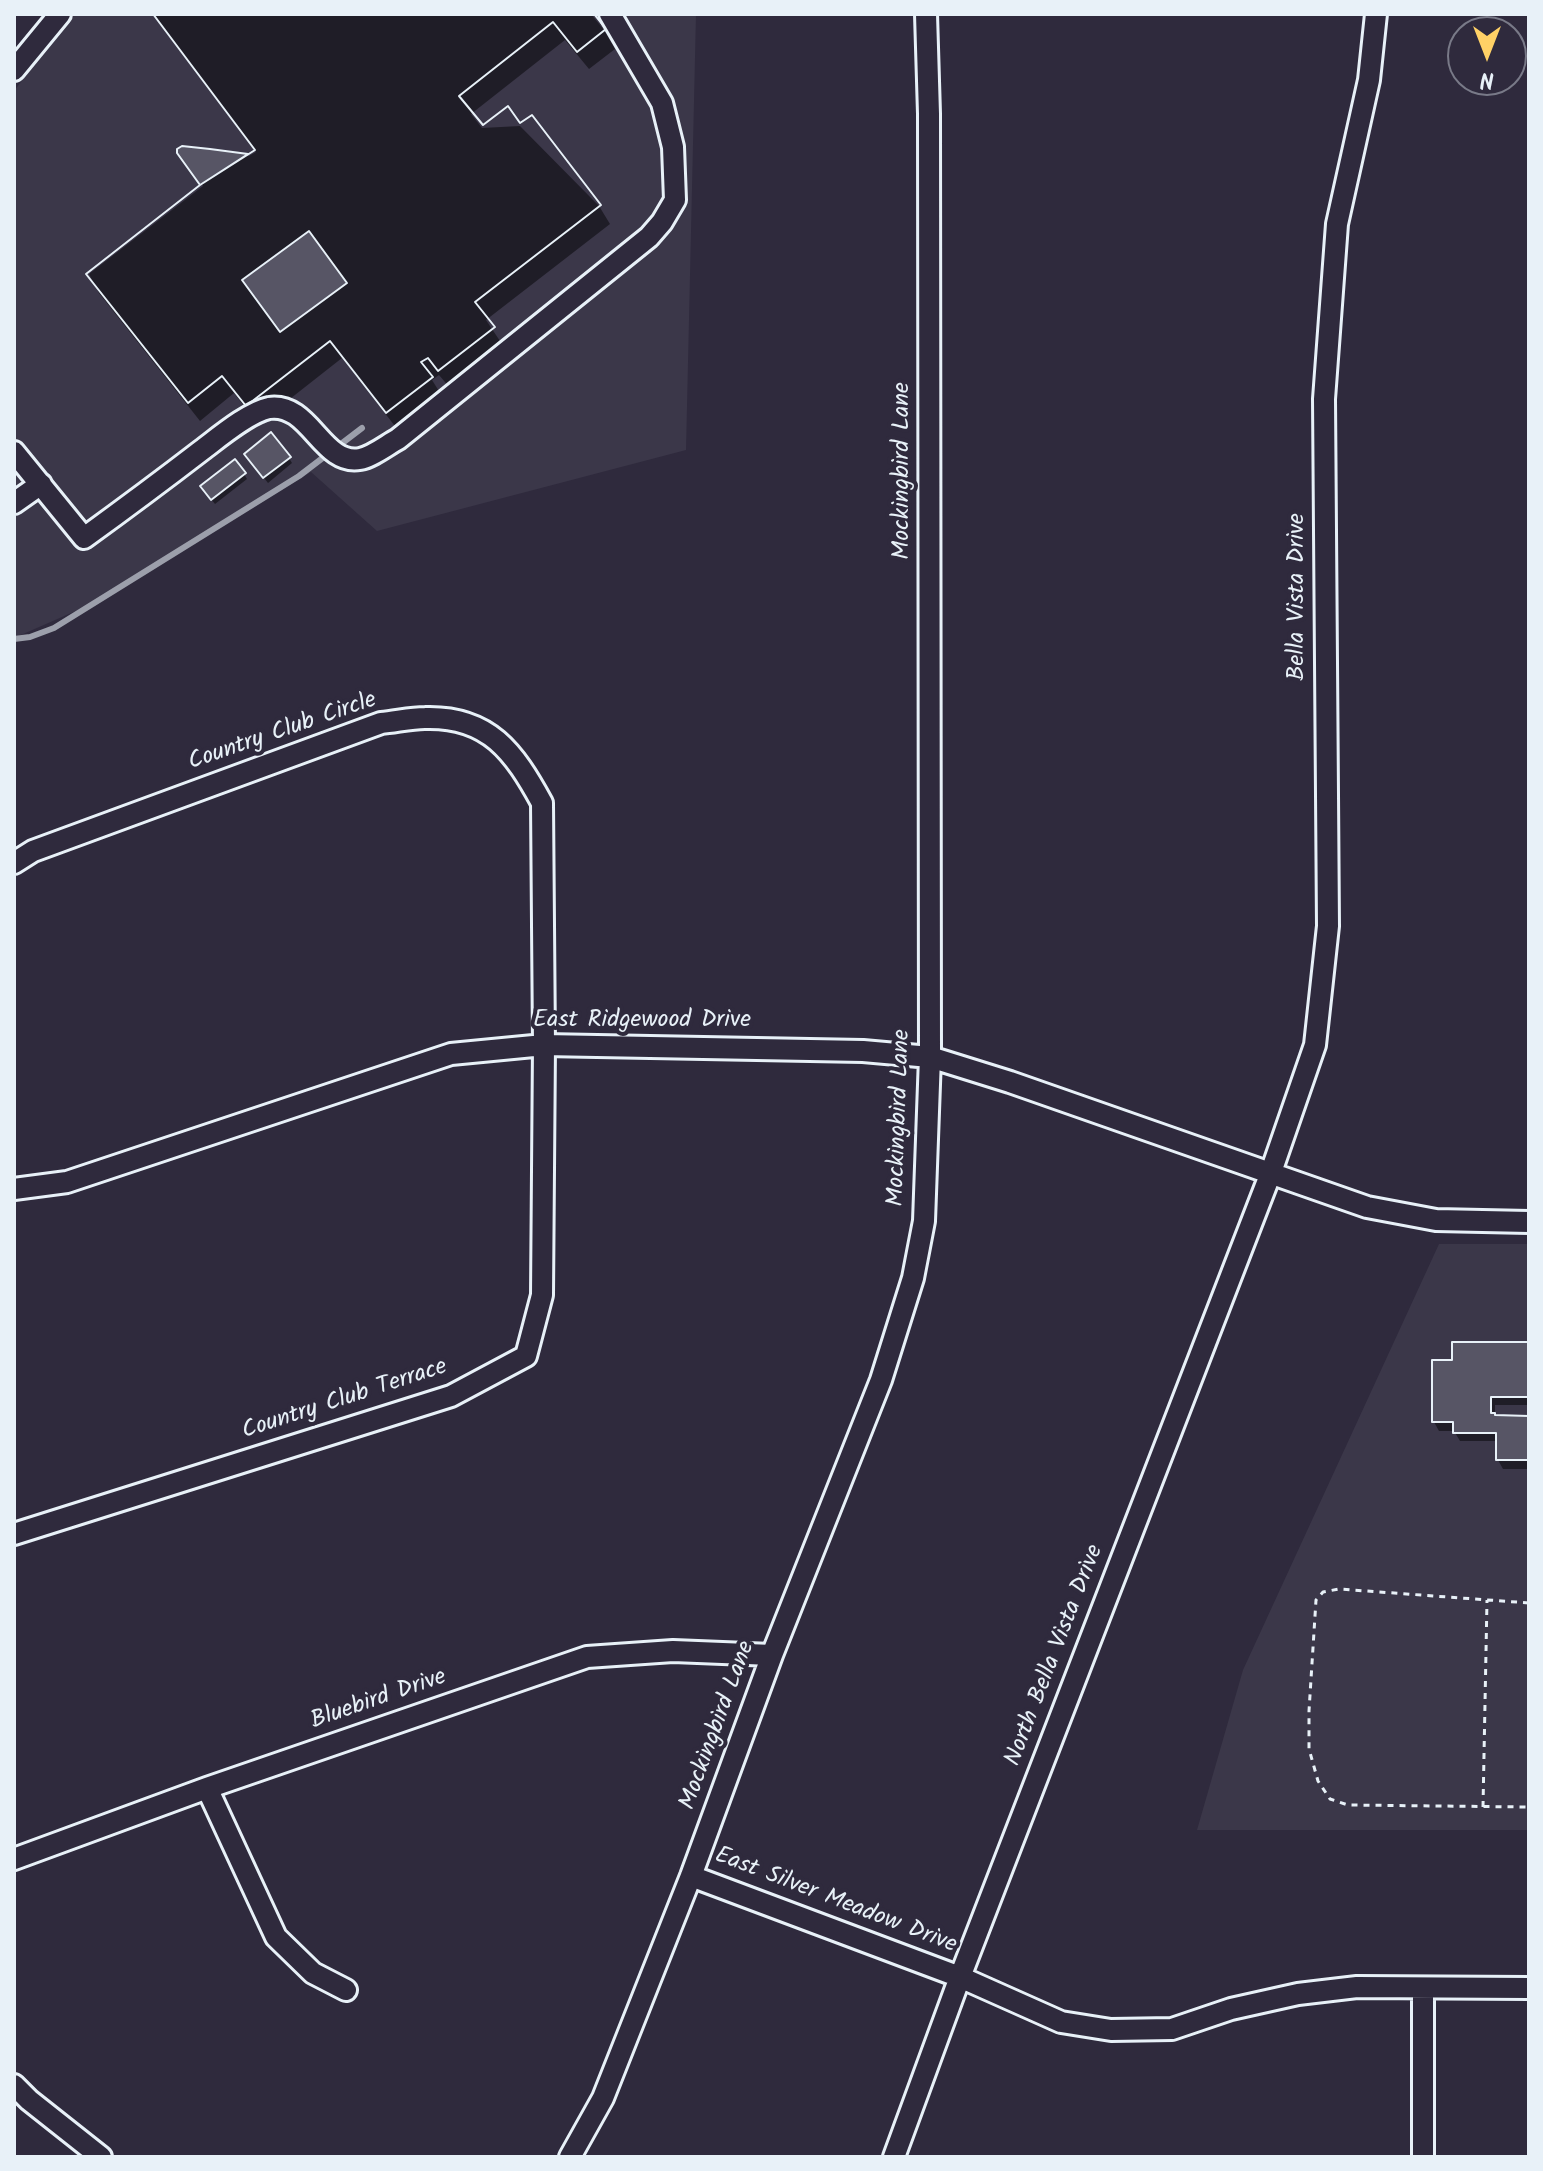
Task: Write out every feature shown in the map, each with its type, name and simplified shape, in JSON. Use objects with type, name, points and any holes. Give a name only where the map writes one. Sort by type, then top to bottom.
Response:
[{"type":"street","points":[[14,70],[60,14]]},
{"type":"street","points":[[14,452],[84,538],[238,423],[267,408],[284,408],[298,416],[337,455],[348,459],[362,459],[398,439],[643,242],[662,222],[675,200],[673,147],[662,103],[610,14]]},
{"type":"street","name":"Mockingbird Lane","points":[[570,2157],[603,2098],[881,1380],[913,1278],[924,1221],[930,1057],[929,114],[926,14]]},
{"type":"street","name":"Bella Vista Drive","points":[[1270,1175],[1315,1045],[1328,926],[1324,399],[1337,224],[1369,80],[1376,14]]},
{"type":"street","points":[[14,503],[41,484]]},
{"type":"street","name":"Country Club Circle","points":[[14,863],[33,851],[381,723],[425,718],[458,720],[497,738],[524,770],[542,803],[544,1045]]},
{"type":"street","name":"East Ridgewood Drive","points":[[14,1189],[67,1182],[451,1054],[544,1045],[863,1051],[930,1057],[1367,1207],[1436,1220],[1529,1222]]},
{"type":"street","name":"Country Club Terrace","points":[[14,1534],[451,1396],[526,1356],[542,1295],[544,1045]]},
{"type":"street","name":"North Bella Vista Drive","points":[[894,2157],[960,1977],[1270,1175]]},
{"type":"street","name":"Bluebird Drive","points":[[14,1859],[207,1788],[587,1657],[673,1651],[772,1655]]},
{"type":"street","points":[[207,1788],[276,1937],[313,1973],[346,1990]]},
{"type":"street","name":"East Silver Meadow Drive","points":[[691,1876],[960,1977],[1061,2022],[1111,2030],[1172,2029],[1231,2009],[1298,1994],[1357,1987],[1529,1988]]},
{"type":"street","points":[[1423,1988],[1423,2157]]},
{"type":"street","points":[[14,2085],[101,2157]]},
{"type":"path","points":[[1529,1603],[1339,1589],[1323,1592],[1316,1600],[1309,1711],[1309,1749],[1318,1781],[1330,1799],[1348,1805],[1529,1807]]},
{"type":"path","points":[[1483,1807],[1487,1600]]},
{"type":"shaded area","points":[[73,14],[696,14],[686,450],[377,531],[311,472],[103,599],[14,638],[14,91]]},
{"type":"shaded area","points":[[1439,1244],[1529,1244],[1529,1830],[1197,1830],[1243,1670]]},
{"type":"building","points":[[153,14],[594,14],[606,29],[577,52],[553,22],[459,96],[483,125],[508,106],[520,123],[532,115],[601,205],[475,302],[495,327],[438,371],[428,358],[421,362],[433,377],[386,413],[330,341],[246,406],[222,376],[188,403],[86,274],[200,185],[255,150]],"holes":[[[309,231],[347,283],[280,332],[242,280]]]},
{"type":"building","points":[[153,14],[594,14],[606,29],[577,52],[553,22],[459,96],[483,125],[508,106],[520,123],[532,115],[601,205],[475,302],[495,327],[438,371],[428,358],[421,362],[433,377],[386,413],[330,341],[246,406],[222,376],[188,403],[86,274],[200,185],[255,150]]},
{"type":"building","points":[[182,146],[248,154],[200,185],[177,153]]},
{"type":"building","points":[[271,432],[291,457],[263,478],[244,454]]},
{"type":"building","points":[[235,459],[246,473],[211,500],[200,486]]},
{"type":"building","points":[[1452,1342],[1529,1342],[1529,1397],[1491,1397],[1491,1413],[1529,1416],[1529,1460],[1496,1460],[1496,1433],[1453,1433],[1453,1422],[1432,1422],[1432,1360],[1452,1360]]},
{"type":"waterway","points":[[14,639],[54,628],[299,476],[362,428]]}]
